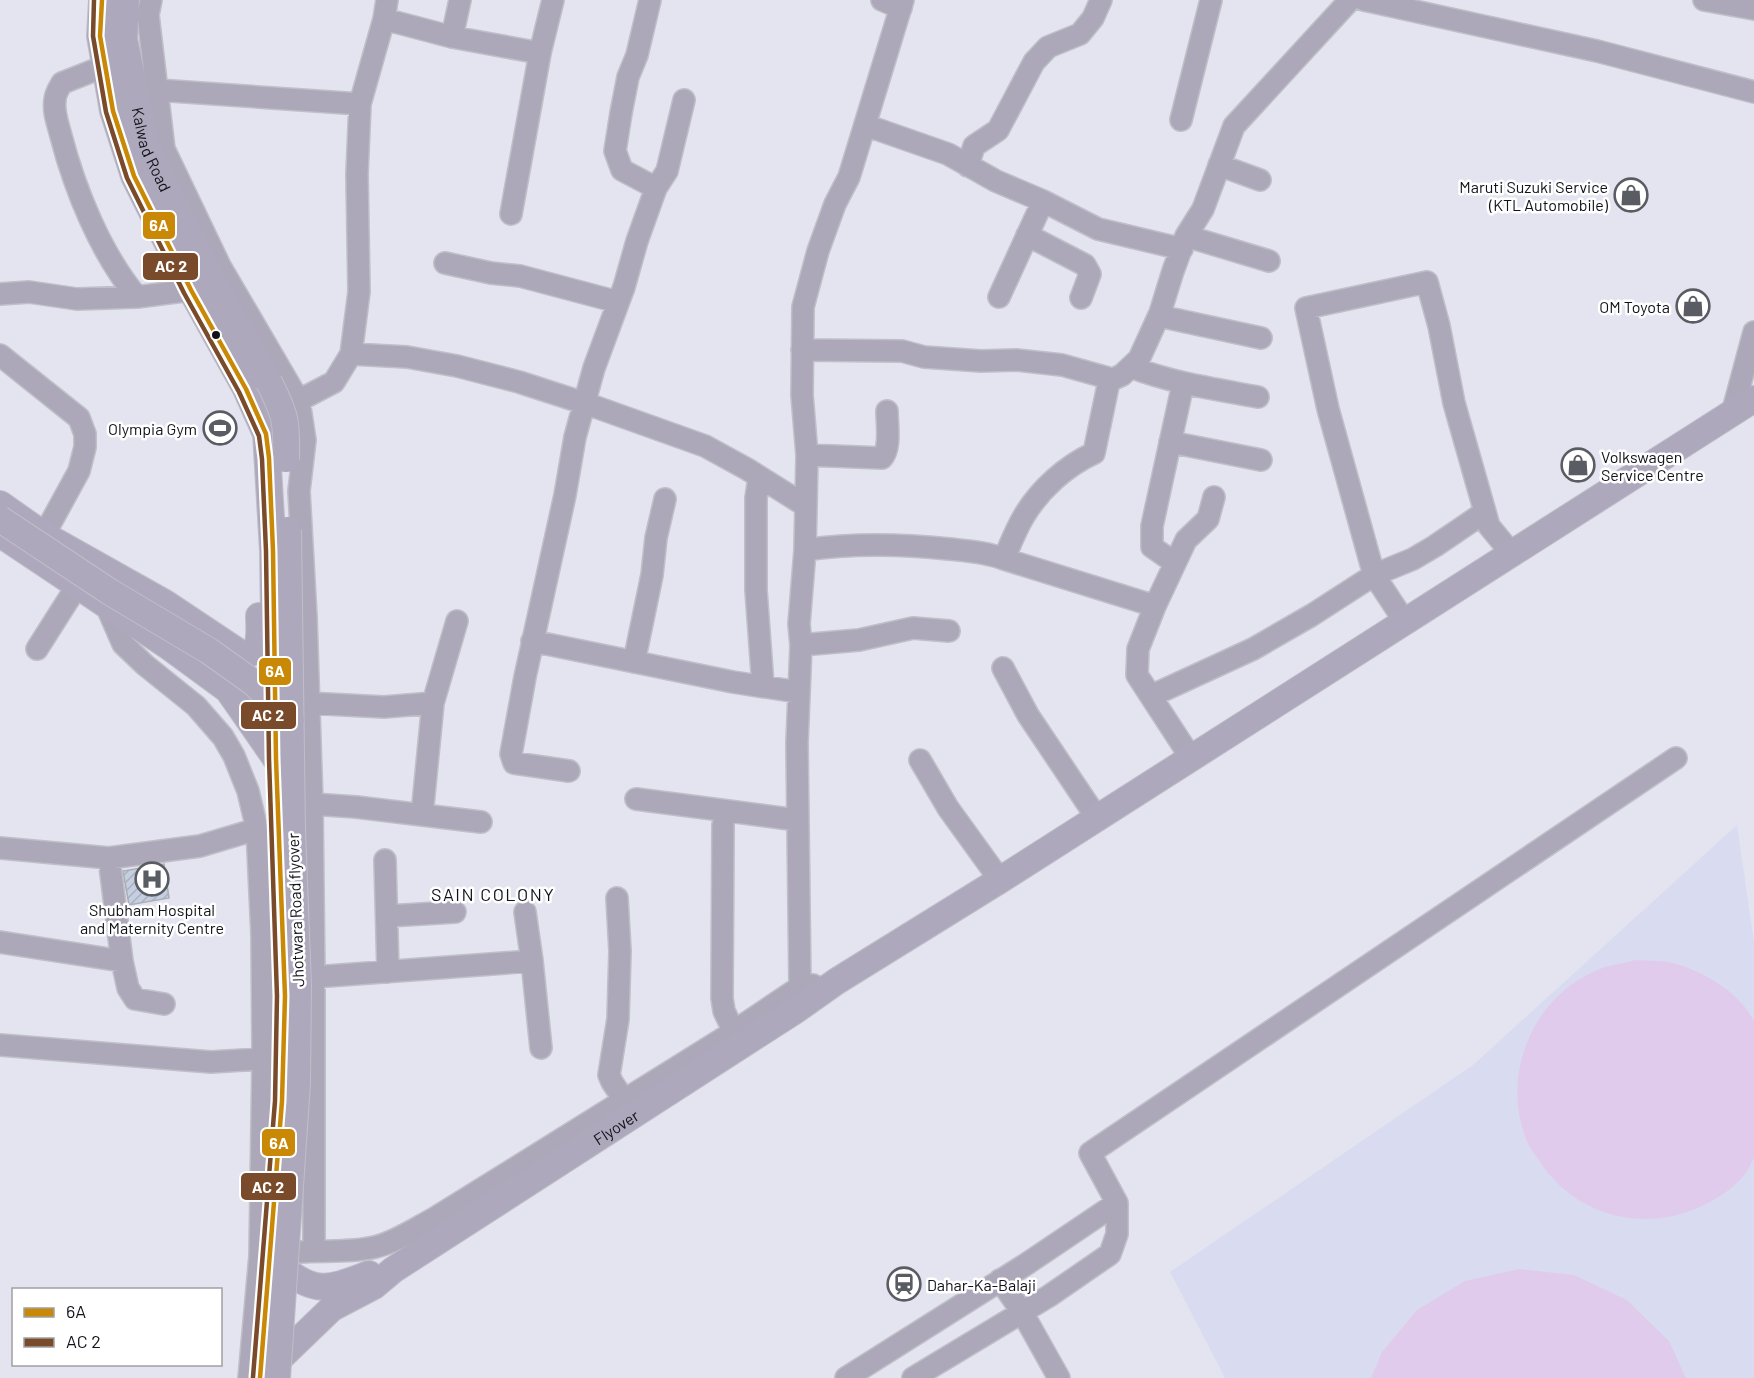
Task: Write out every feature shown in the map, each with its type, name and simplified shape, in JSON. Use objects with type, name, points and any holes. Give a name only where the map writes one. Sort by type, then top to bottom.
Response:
[{"type":"main road","points":[[102,0],[100,36],[113,111],[134,176],[191,290],[258,385],[284,412],[287,427],[278,459]]},
{"type":"main road","name":"Kalwad Road","points":[[126,0],[124,39],[147,148],[258,385]]},
{"type":"main road","points":[[258,385],[259,417],[278,459]]},
{"type":"main road","name":"Flyover","points":[[278,1369],[332,1308],[374,1286],[393,1270],[798,999],[837,981],[1000,880],[1754,399]]},
{"type":"main road","name":"Jhotwara Road flyover","points":[[278,459],[288,513],[299,712],[292,831],[298,986],[297,1083],[278,1369]]},
{"type":"main road","name":"Jhotwara Road flyover","points":[[260,1378],[282,1101],[285,996],[276,759],[273,579],[278,459]]},
{"type":"main road","points":[[0,504],[44,535],[165,603],[243,655],[251,654],[256,650],[259,640],[260,569],[273,551]]},
{"type":"main road","points":[[0,519],[110,592],[208,651],[299,712]]},
{"type":"main road","points":[[0,534],[228,690],[276,759]]},
{"type":"main road","name":"Flyover","points":[[284,1268],[300,1282],[317,1288],[393,1270]]},
{"type":"street","points":[[151,0],[148,15],[164,149],[220,266],[299,401],[305,440],[299,491],[306,617],[299,712],[312,804],[315,1056],[314,1251]]},
{"type":"street","points":[[452,37],[460,0]]},
{"type":"street","points":[[511,214],[540,53],[553,0]]},
{"type":"street","points":[[650,0],[637,55],[628,77],[615,151],[622,170],[656,188]]},
{"type":"street","points":[[968,166],[974,146],[998,130],[1034,62],[1048,47],[1080,34],[1093,18],[1101,0]]},
{"type":"street","points":[[1181,120],[1211,0]]},
{"type":"street","points":[[1004,559],[1024,515],[1045,490],[1077,461],[1094,453],[1109,381],[1122,375],[1139,359],[1159,316],[1184,242],[1203,209],[1234,126],[1350,0]]},
{"type":"street","points":[[1364,0],[1596,51],[1754,92]]},
{"type":"street","points":[[1704,0],[1754,9]]},
{"type":"street","points":[[260,1256],[314,1251],[351,1251],[377,1247],[435,1218],[734,1032],[798,999],[798,692],[801,645],[799,624],[805,550],[807,456],[802,395],[803,308],[818,251],[835,204],[849,177],[865,125],[896,2]]},
{"type":"street","points":[[259,417],[299,401],[334,382],[351,354],[359,292],[357,174],[360,104],[386,9],[452,37],[540,53]]},
{"type":"street","points":[[105,66],[62,83],[54,98],[55,111],[67,159],[93,224],[122,280],[137,297]]},
{"type":"street","points":[[157,90],[360,104]]},
{"type":"street","points":[[569,771],[514,763],[512,759],[532,641],[584,403],[637,241],[656,188],[667,171],[684,100]]},
{"type":"street","points":[[865,125],[948,154],[996,181],[1043,201],[1098,229],[1184,242],[1269,261]]},
{"type":"street","points":[[1219,165],[1260,180]]},
{"type":"street","points":[[999,297],[1043,201]]},
{"type":"street","points":[[1027,235],[1085,265],[1090,274],[1081,298]]},
{"type":"street","points":[[445,263],[490,273],[520,276],[618,302]]},
{"type":"street","points":[[1406,622],[1390,602],[1374,575],[1328,409],[1306,308],[1426,282],[1439,326],[1454,403],[1489,526],[1512,554]]},
{"type":"street","points":[[0,294],[29,292],[77,299],[137,297],[191,290]]},
{"type":"street","points":[[1159,316],[1261,338]]},
{"type":"street","points":[[1732,414],[1754,332]]},
{"type":"street","points":[[802,350],[902,351],[924,357],[1028,361],[1062,365],[1112,379]]},
{"type":"street","points":[[351,354],[407,357],[457,366],[519,382],[584,403],[705,446],[806,506]]},
{"type":"street","points":[[0,355],[79,418],[85,434],[86,447],[79,471],[44,535]]},
{"type":"street","points":[[1131,367],[1183,384],[1258,397]]},
{"type":"street","points":[[1175,563],[1152,547],[1152,526],[1183,384]]},
{"type":"street","points":[[807,456],[882,458],[886,448],[887,411]]},
{"type":"street","points":[[1170,442],[1261,460]]},
{"type":"street","points":[[759,478],[756,498],[756,590],[763,686]]},
{"type":"street","points":[[1191,758],[1137,675],[1138,650],[1155,606],[1186,540],[1208,519],[1214,497]]},
{"type":"street","points":[[634,662],[665,499]]},
{"type":"street","points":[[1151,696],[1252,649],[1312,615],[1374,575],[1413,559],[1485,512]]},
{"type":"street","points":[[805,550],[885,545],[926,546],[981,553],[1155,606]]},
{"type":"street","points":[[36,649],[77,586]]},
{"type":"street","points":[[106,605],[123,644],[196,706],[223,737],[234,756],[248,791],[256,829],[262,935],[263,1058],[260,1256],[249,1378]]},
{"type":"street","points":[[422,815],[433,703],[457,621]]},
{"type":"street","points":[[801,645],[859,640],[913,628],[949,631]]},
{"type":"street","points":[[532,641],[798,692]]},
{"type":"street","points":[[1004,668],[1028,715],[1097,818]]},
{"type":"street","points":[[299,712],[433,703]]},
{"type":"street","points":[[913,1378],[1022,1312],[1110,1254],[1117,1234],[1118,1203],[1090,1153],[1676,758]]},
{"type":"street","points":[[920,760],[948,808],[1000,880]]},
{"type":"street","points":[[636,799],[797,820]]},
{"type":"street","points":[[312,804],[481,822]]},
{"type":"street","points":[[723,825],[722,998],[724,1011],[734,1032]]},
{"type":"street","points":[[0,848],[109,858],[200,846],[256,829]]},
{"type":"street","points":[[109,858],[122,961],[128,988],[135,999],[164,1004]]},
{"type":"street","points":[[385,860],[388,972]]},
{"type":"street","points":[[617,897],[620,951],[618,1019],[609,1075],[624,1100]]},
{"type":"street","points":[[388,916],[455,912]]},
{"type":"street","points":[[525,912],[541,1048]]},
{"type":"street","points":[[0,942],[122,961]]},
{"type":"street","points":[[314,977],[532,961]]},
{"type":"street","points":[[0,1045],[211,1062],[315,1056]]},
{"type":"street","points":[[846,1378],[1118,1203]]},
{"type":"street","points":[[1000,1280],[1022,1312],[1059,1378]]},
{"type":"shaded area","points":[[1737,825],[1754,942],[1754,1378],[1225,1378],[1170,1272],[1473,1065]]},
{"type":"shaded area","points":[[1635,960],[1672,963],[1699,973],[1731,993],[1754,1021],[1754,1158],[1742,1178],[1722,1195],[1692,1210],[1663,1218],[1621,1217],[1601,1211],[1566,1191],[1551,1176],[1530,1147],[1519,1114],[1517,1089],[1520,1065],[1539,1019],[1554,1000],[1573,984],[1600,969]]},
{"type":"shaded area","points":[[1519,1269],[1574,1275],[1627,1300],[1669,1341],[1686,1378],[1371,1378],[1382,1352],[1417,1310],[1465,1281]]},
{"type":"building","points":[[164,864],[169,898],[129,905],[123,871]]},
{"type":"transit line","points":[[94,0],[93,36],[106,112],[127,178],[184,293],[239,392],[259,436],[262,459],[277,996],[275,1101],[253,1377]]},
{"type":"transit line","name":"6A","points":[[102,0],[100,36],[113,111],[134,176],[191,290],[246,389],[266,434],[269,458],[273,551],[276,759],[285,996],[282,1101],[260,1378]]},
{"type":"place","name":"Maruti Suzuki Service (KTL Automobile)","points":[[1631,195]]},
{"type":"place","name":"OM Toyota","points":[[1693,306]]},
{"type":"place","name":"Olympia Gym","points":[[220,428]]},
{"type":"place","name":"Volkswagen Service Centre","points":[[1578,465]]},
{"type":"place","name":"Shubham Hospital and Maternity Centre","points":[[152,879]]},
{"type":"place","name":"Dahar-Ka-Balaji","points":[[904,1284]]},
{"type":"district","name":"SAIN COLONY","points":[[493,894]]}]
